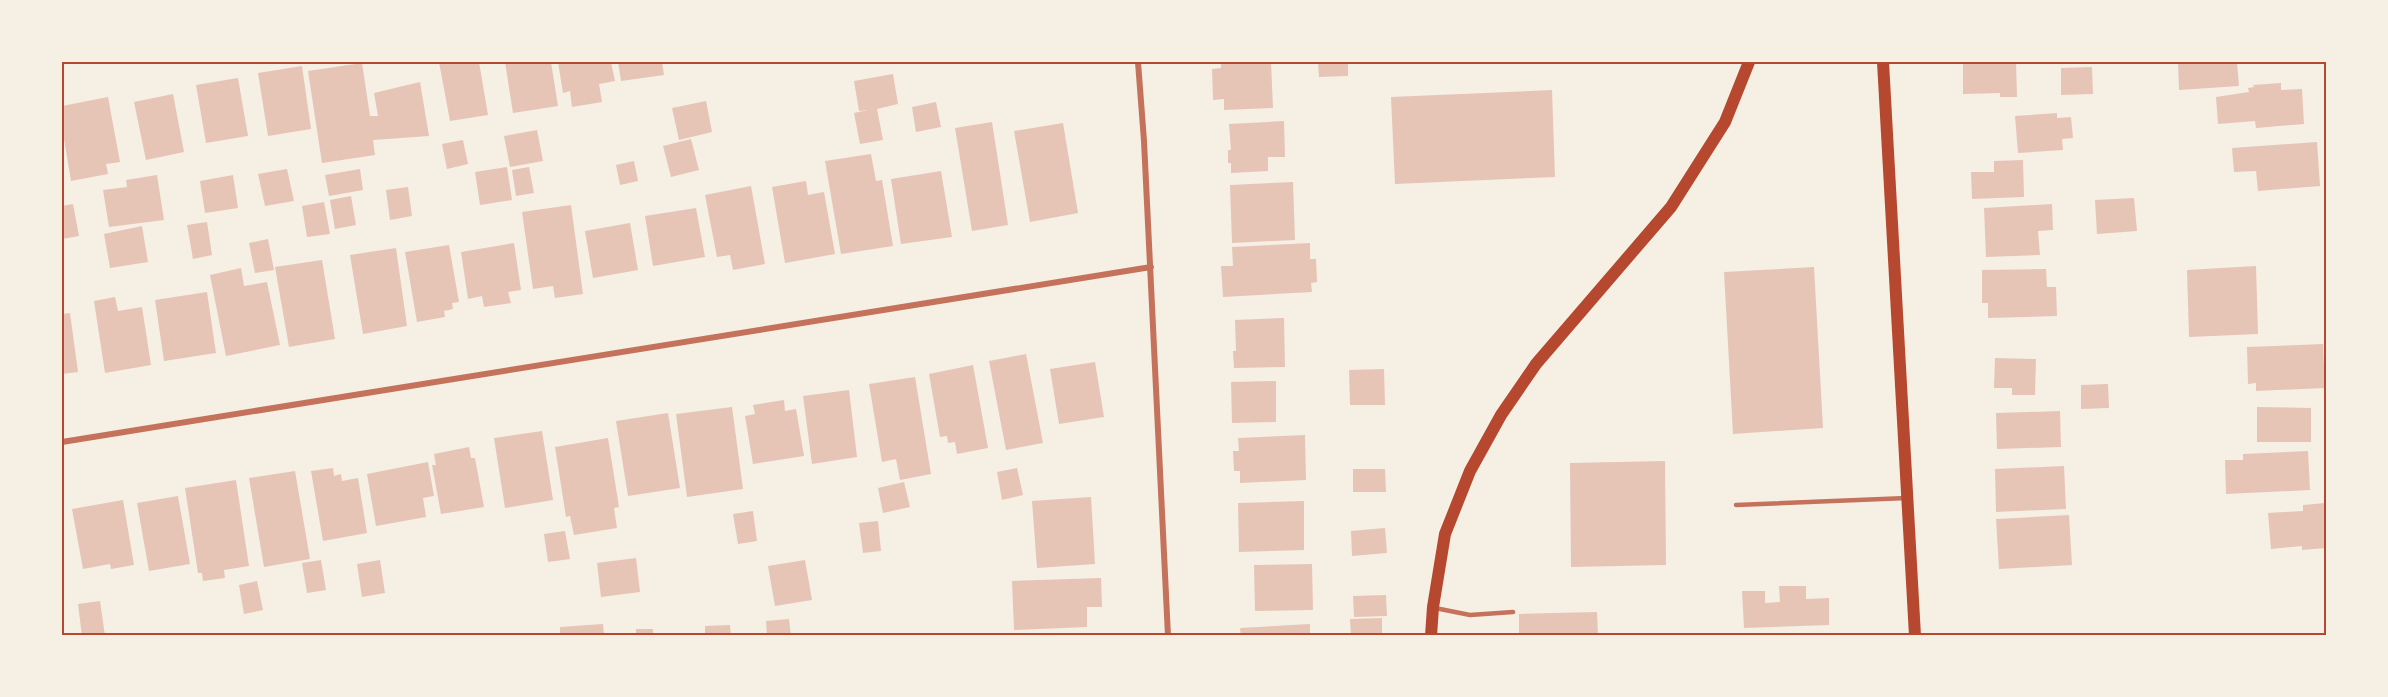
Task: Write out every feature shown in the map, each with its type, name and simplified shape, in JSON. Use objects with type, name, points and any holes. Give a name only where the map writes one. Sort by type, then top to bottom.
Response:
[{"type":"main road","points":[[1431,636],[1433,607],[1445,534],[1470,471],[1501,415],[1536,364],[1671,207],[1725,122],[1749,62]]},
{"type":"main road","points":[[1883,62],[1915,636]]},
{"type":"street","points":[[1138,62],[1168,636]]},
{"type":"street","points":[[62,442],[1150,267]]},
{"type":"lane","points":[[1736,505],[1907,498]]},
{"type":"lane","points":[[1433,607],[1470,615],[1513,612]]},
{"type":"building","points":[[439,62],[479,62],[488,115],[450,121]]},
{"type":"building","points":[[505,62],[551,62],[558,106],[513,113]]},
{"type":"building","points":[[558,62],[611,62],[615,81],[599,84],[602,102],[572,107],[570,91],[563,93]]},
{"type":"building","points":[[618,62],[662,62],[664,75],[621,81]]},
{"type":"building","points":[[1221,62],[1271,62],[1273,108],[1224,110],[1224,99],[1213,100],[1212,69],[1221,68]]},
{"type":"building","points":[[1318,62],[1348,62],[1348,76],[1319,77]]},
{"type":"building","points":[[1963,62],[2016,62],[2017,97],[2000,97],[2000,93],[1963,94]]},
{"type":"building","points":[[2178,62],[2237,62],[2239,86],[2179,90]]},
{"type":"building","points":[[362,63],[370,116],[378,116],[374,93],[420,82],[429,136],[373,140],[375,155],[322,163],[308,71]]},
{"type":"building","points":[[302,66],[311,129],[268,136],[258,73]]},
{"type":"building","points":[[2092,67],[2093,94],[2061,95],[2061,68]]},
{"type":"building","points":[[893,74],[898,104],[877,109],[883,140],[860,144],[854,113],[868,110],[859,111],[854,81]]},
{"type":"building","points":[[238,78],[248,136],[206,143],[196,85]]},
{"type":"building","points":[[2281,83],[2281,90],[2302,89],[2304,124],[2256,128],[2255,121],[2218,124],[2216,97],[2249,92],[2248,88],[2254,87],[2253,85]]},
{"type":"building","points":[[1552,90],[1555,177],[1395,184],[1391,97]]},
{"type":"building","points":[[173,94],[184,152],[146,160],[134,102]]},
{"type":"building","points":[[108,97],[120,162],[106,164],[108,174],[71,181],[62,127],[62,106]]},
{"type":"building","points":[[706,101],[712,132],[679,140],[672,108]]},
{"type":"building","points":[[936,102],[941,127],[916,132],[912,107]]},
{"type":"building","points":[[2057,113],[2057,118],[2071,117],[2073,138],[2062,139],[2063,150],[2018,153],[2015,116]]},
{"type":"building","points":[[1284,121],[1285,157],[1268,157],[1268,171],[1231,173],[1231,163],[1228,163],[1228,150],[1231,150],[1229,124]]},
{"type":"building","points":[[992,122],[1008,225],[972,231],[955,128]]},
{"type":"building","points":[[1063,123],[1078,213],[1030,222],[1014,131]]},
{"type":"building","points":[[537,130],[543,161],[510,167],[504,136]]},
{"type":"building","points":[[691,139],[699,170],[671,177],[663,146]]},
{"type":"building","points":[[463,140],[468,164],[447,169],[442,144]]},
{"type":"building","points":[[2317,142],[2320,186],[2258,191],[2256,171],[2234,172],[2232,148]]},
{"type":"building","points":[[871,154],[876,181],[882,180],[893,246],[841,254],[825,161]]},
{"type":"building","points":[[2023,160],[2024,197],[1972,199],[1971,172],[1994,172],[1994,161]]},
{"type":"building","points":[[634,161],[638,181],[620,185],[616,165]]},
{"type":"building","points":[[507,167],[512,200],[480,205],[475,172]]},
{"type":"building","points":[[529,167],[534,193],[516,196],[512,170]]},
{"type":"building","points":[[287,169],[294,201],[265,206],[258,174]]},
{"type":"building","points":[[360,169],[363,190],[329,196],[325,175]]},
{"type":"building","points":[[941,171],[952,237],[901,244],[891,179]]},
{"type":"building","points":[[157,175],[164,220],[109,227],[103,190],[127,187],[126,180]]},
{"type":"building","points":[[233,175],[238,208],[205,213],[200,181]]},
{"type":"building","points":[[806,181],[808,195],[824,192],[835,254],[785,263],[772,187]]},
{"type":"building","points":[[1293,182],[1295,240],[1232,243],[1230,185]]},
{"type":"building","points":[[751,186],[765,264],[733,270],[730,255],[717,257],[705,195]]},
{"type":"building","points":[[408,187],[412,216],[390,220],[386,190]]},
{"type":"building","points":[[351,196],[356,225],[335,229],[330,200]]},
{"type":"building","points":[[2134,198],[2137,231],[2097,234],[2095,200]]},
{"type":"building","points":[[324,202],[330,234],[307,237],[302,206]]},
{"type":"building","points":[[73,204],[79,236],[62,239],[62,206]]},
{"type":"building","points":[[2052,204],[2053,230],[2038,231],[2040,255],[1986,257],[1984,208]]},
{"type":"building","points":[[571,205],[583,294],[555,298],[553,286],[533,289],[522,212]]},
{"type":"building","points":[[696,208],[705,257],[653,266],[645,216]]},
{"type":"building","points":[[207,222],[212,255],[193,259],[187,225]]},
{"type":"building","points":[[630,223],[638,270],[593,278],[585,231]]},
{"type":"building","points":[[142,226],[148,262],[110,268],[104,234]]},
{"type":"building","points":[[268,239],[274,270],[255,273],[249,243]]},
{"type":"building","points":[[514,243],[521,290],[508,292],[511,303],[484,307],[482,296],[468,299],[461,252]]},
{"type":"building","points":[[1310,243],[1310,259],[1316,259],[1317,282],[1311,283],[1312,292],[1223,297],[1221,266],[1233,266],[1232,247]]},
{"type":"building","points":[[449,245],[459,302],[452,303],[453,309],[444,311],[445,317],[417,322],[405,252]]},
{"type":"building","points":[[396,248],[407,326],[363,334],[350,255]]},
{"type":"building","points":[[322,260],[335,339],[289,347],[275,267]]},
{"type":"building","points":[[2256,266],[2258,334],[2189,337],[2187,270]]},
{"type":"building","points":[[1814,267],[1823,428],[1733,434],[1724,272]]},
{"type":"building","points":[[241,268],[244,286],[267,282],[280,345],[226,356],[210,275]]},
{"type":"building","points":[[2046,269],[2047,287],[2056,287],[2057,316],[1988,318],[1988,303],[1982,303],[1982,270]]},
{"type":"building","points":[[207,292],[216,353],[164,361],[155,300]]},
{"type":"building","points":[[115,297],[118,311],[142,307],[151,365],[105,373],[94,301]]},
{"type":"building","points":[[70,313],[78,372],[62,374],[62,314]]},
{"type":"building","points":[[1284,318],[1285,367],[1234,368],[1235,320]]},
{"type":"building","points":[[2323,344],[2325,388],[2256,391],[2256,383],[2248,384],[2247,347]]},
{"type":"building","points":[[1026,354],[1043,443],[1006,450],[989,361]]},
{"type":"building","points":[[1995,358],[2036,359],[2035,395],[2012,395],[2012,388],[1994,388]]},
{"type":"building","points":[[1095,362],[1104,417],[1059,424],[1050,369]]},
{"type":"building","points":[[973,365],[988,448],[957,454],[955,442],[948,443],[947,436],[940,437],[929,374]]},
{"type":"building","points":[[1384,369],[1385,405],[1350,405],[1349,370]]},
{"type":"building","points":[[915,377],[931,474],[900,480],[896,459],[882,462],[869,384]]},
{"type":"building","points":[[1276,381],[1276,422],[1232,423],[1231,382]]},
{"type":"building","points":[[2108,384],[2109,408],[2081,409],[2081,385]]},
{"type":"building","points":[[849,390],[857,457],[812,464],[803,396]]},
{"type":"building","points":[[784,400],[785,411],[796,409],[804,456],[753,464],[745,416],[755,414],[753,405]]},
{"type":"building","points":[[732,407],[743,489],[687,497],[676,414]]},
{"type":"building","points":[[2257,407],[2311,408],[2311,442],[2257,442]]},
{"type":"building","points":[[2060,411],[2061,447],[1997,449],[1996,413]]},
{"type":"building","points":[[668,413],[680,488],[628,496],[616,421]]},
{"type":"building","points":[[542,431],[553,500],[505,508],[494,438]]},
{"type":"building","points":[[1305,435],[1306,480],[1240,483],[1240,471],[1234,471],[1233,451],[1239,451],[1238,438]]},
{"type":"building","points":[[608,438],[619,507],[614,508],[617,528],[574,535],[570,516],[566,517],[555,447]]},
{"type":"building","points":[[469,447],[471,458],[475,458],[484,507],[441,514],[432,465],[436,465],[434,454]]},
{"type":"building","points":[[2308,451],[2310,490],[2226,494],[2225,460],[2243,460],[2243,454]]},
{"type":"building","points":[[1665,461],[1666,565],[1571,567],[1570,463]]},
{"type":"building","points":[[428,462],[434,496],[423,498],[426,517],[376,526],[367,474]]},
{"type":"building","points":[[2064,466],[2066,509],[1996,512],[1995,469]]},
{"type":"building","points":[[333,468],[334,476],[341,474],[342,481],[358,478],[367,533],[323,541],[311,471]]},
{"type":"building","points":[[1017,468],[1023,495],[1002,500],[997,472]]},
{"type":"building","points":[[1353,469],[1385,469],[1386,492],[1353,492]]},
{"type":"building","points":[[295,471],[310,559],[264,567],[249,478]]},
{"type":"building","points":[[236,480],[249,566],[224,570],[225,578],[203,581],[202,573],[198,573],[185,488]]},
{"type":"building","points":[[904,482],[910,507],[883,513],[878,488]]},
{"type":"building","points":[[178,496],[190,564],[149,571],[137,503]]},
{"type":"building","points":[[1091,497],[1095,564],[1037,568],[1032,501]]},
{"type":"building","points":[[123,500],[134,565],[111,569],[110,564],[83,569],[72,509]]},
{"type":"building","points":[[1304,501],[1304,550],[1239,552],[1238,503]]},
{"type":"building","points":[[2326,503],[2326,548],[2302,550],[2302,546],[2271,549],[2268,513],[2303,511],[2303,505]]},
{"type":"building","points":[[753,511],[757,541],[738,544],[733,514]]},
{"type":"building","points":[[2069,515],[2072,565],[1999,569],[1996,519]]},
{"type":"building","points":[[878,521],[881,551],[863,553],[859,523]]},
{"type":"building","points":[[1385,528],[1387,553],[1352,556],[1351,531]]},
{"type":"building","points":[[565,531],[570,559],[548,562],[544,534]]},
{"type":"building","points":[[636,558],[640,592],[601,597],[597,563]]},
{"type":"building","points":[[321,560],[326,590],[307,593],[302,563]]},
{"type":"building","points":[[380,560],[385,593],[362,597],[357,564]]},
{"type":"building","points":[[805,560],[812,600],[775,606],[768,566]]},
{"type":"building","points":[[1312,564],[1313,610],[1255,611],[1254,565]]},
{"type":"building","points":[[1101,578],[1102,607],[1087,607],[1087,627],[1014,630],[1012,581]]},
{"type":"building","points":[[257,581],[263,610],[244,614],[239,585]]},
{"type":"building","points":[[1779,586],[1806,586],[1806,599],[1829,598],[1829,625],[1744,628],[1742,591],[1765,591],[1765,603],[1780,602]]},
{"type":"building","points":[[1386,595],[1387,616],[1354,617],[1353,596]]},
{"type":"building","points":[[100,601],[105,636],[82,636],[78,604]]},
{"type":"building","points":[[1597,612],[1598,636],[1519,636],[1519,614]]},
{"type":"building","points":[[1382,618],[1382,636],[1351,636],[1350,619]]},
{"type":"building","points":[[789,619],[791,636],[767,636],[766,621]]},
{"type":"building","points":[[603,624],[604,636],[560,636],[560,627]]},
{"type":"building","points":[[1310,624],[1310,636],[1241,636],[1240,628]]},
{"type":"building","points":[[730,625],[731,636],[705,636],[705,626]]},
{"type":"building","points":[[636,629],[653,629],[653,636],[636,636]]}]
